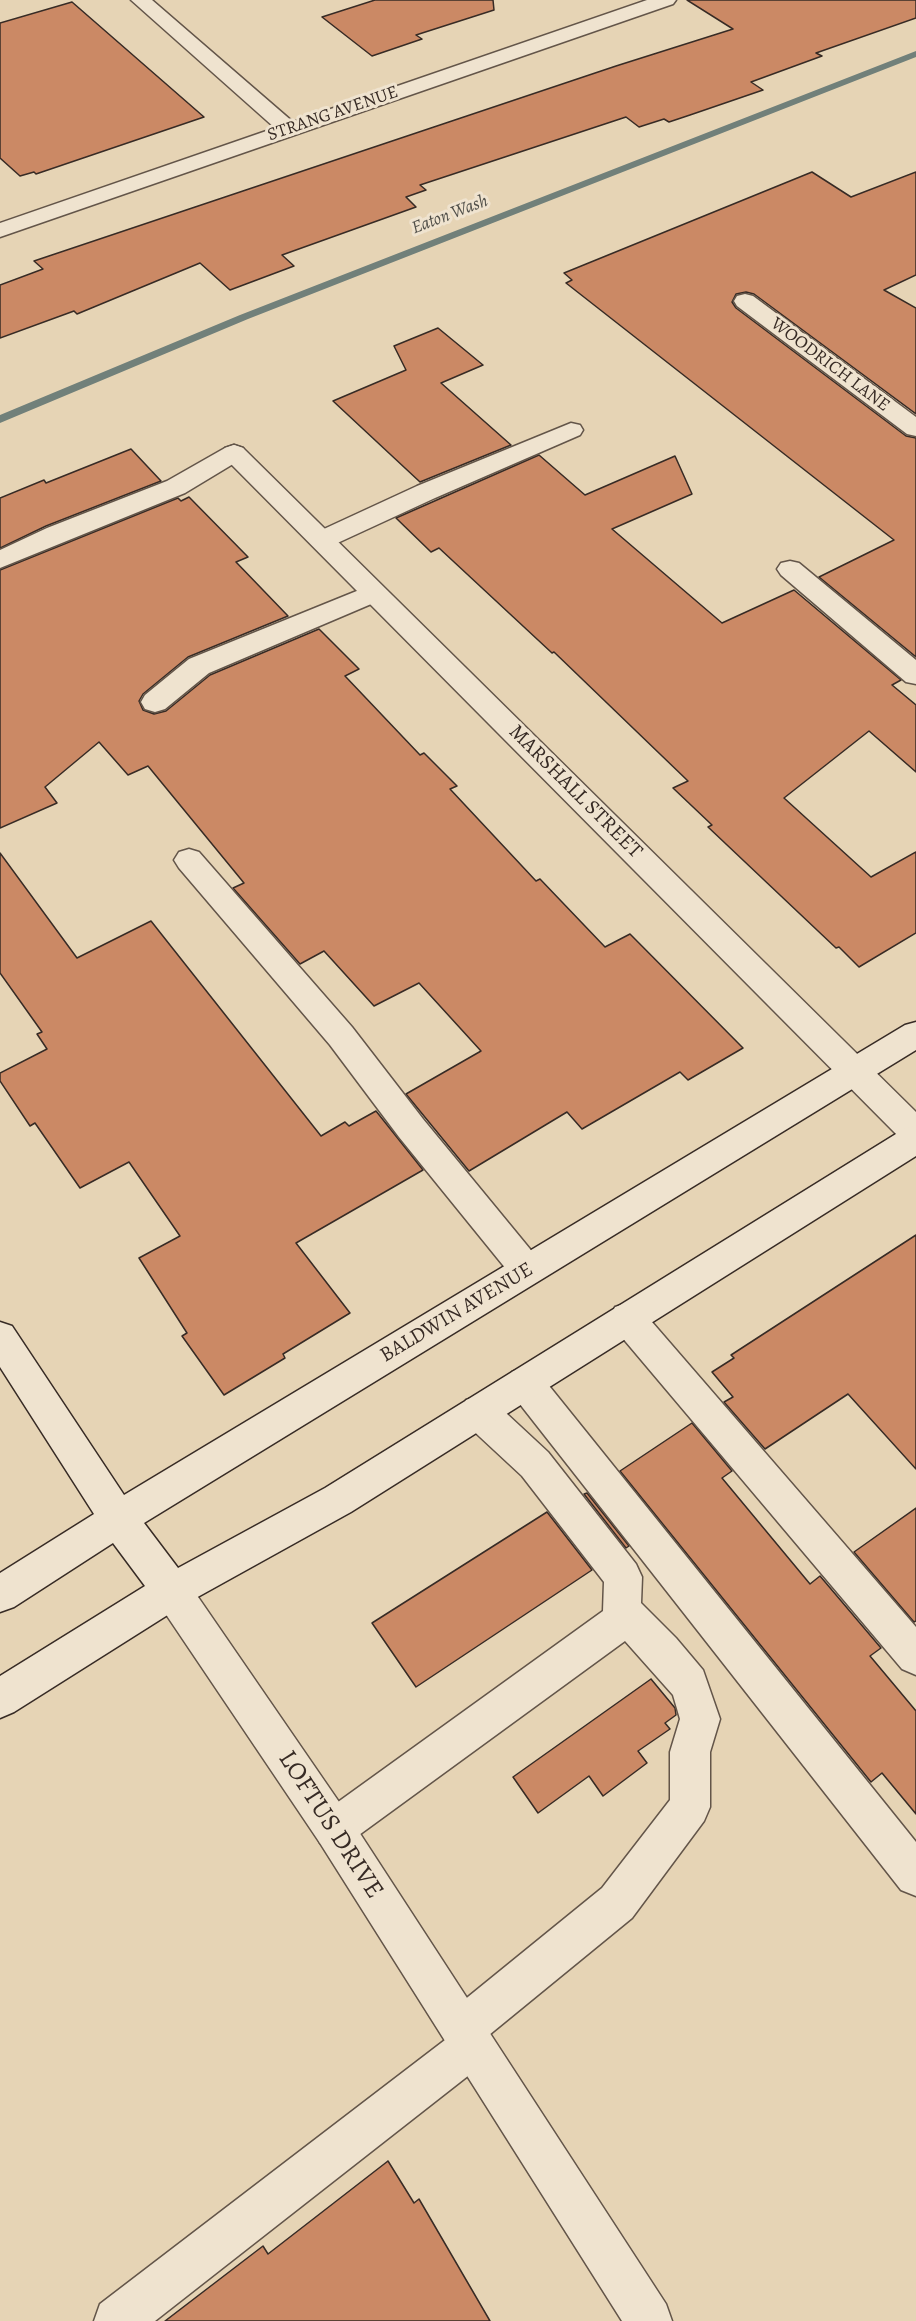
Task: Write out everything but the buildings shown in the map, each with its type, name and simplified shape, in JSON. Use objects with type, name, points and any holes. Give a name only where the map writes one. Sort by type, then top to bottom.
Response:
[{"type":"street","points":[[141,0],[289,129]]},
{"type":"street","name":"STRANG AVENUE","points":[[0,230],[666,0]]},
{"type":"street","name":"WOODRICH LANE","points":[[745,301],[916,429]]},
{"type":"street","points":[[322,540],[426,492],[572,430]]},
{"type":"street","name":"MARSHALL STREET","points":[[0,560],[56,534],[176,487],[234,453],[916,1132]]},
{"type":"street","points":[[790,569],[916,675]]},
{"type":"street","points":[[155,702],[199,666],[374,592]]},
{"type":"street","points":[[189,860],[341,1036],[411,1128],[527,1270]]},
{"type":"street","name":"BALDWIN AVENUE","points":[[0,1594],[118,1519],[916,1034]]},
{"type":"street","points":[[0,1698],[172,1591],[338,1500],[916,1139]]},
{"type":"street","points":[[627,1318],[916,1656]]},
{"type":"street","name":"LOFTUS DRIVE","points":[[0,1337],[118,1519],[172,1591],[334,1829],[649,2321]]},
{"type":"street","points":[[525,1383],[916,1875]]},
{"type":"street","points":[[334,1829],[619,1622],[624,1577],[535,1464],[479,1412]]},
{"type":"street","points":[[117,2321],[467,2037],[617,1903],[690,1807],[690,1752],[700,1719],[689,1684],[662,1651],[622,1610]]},
{"type":"waterway","name":"Eaton Wash","points":[[0,419],[244,317],[916,54]]}]
